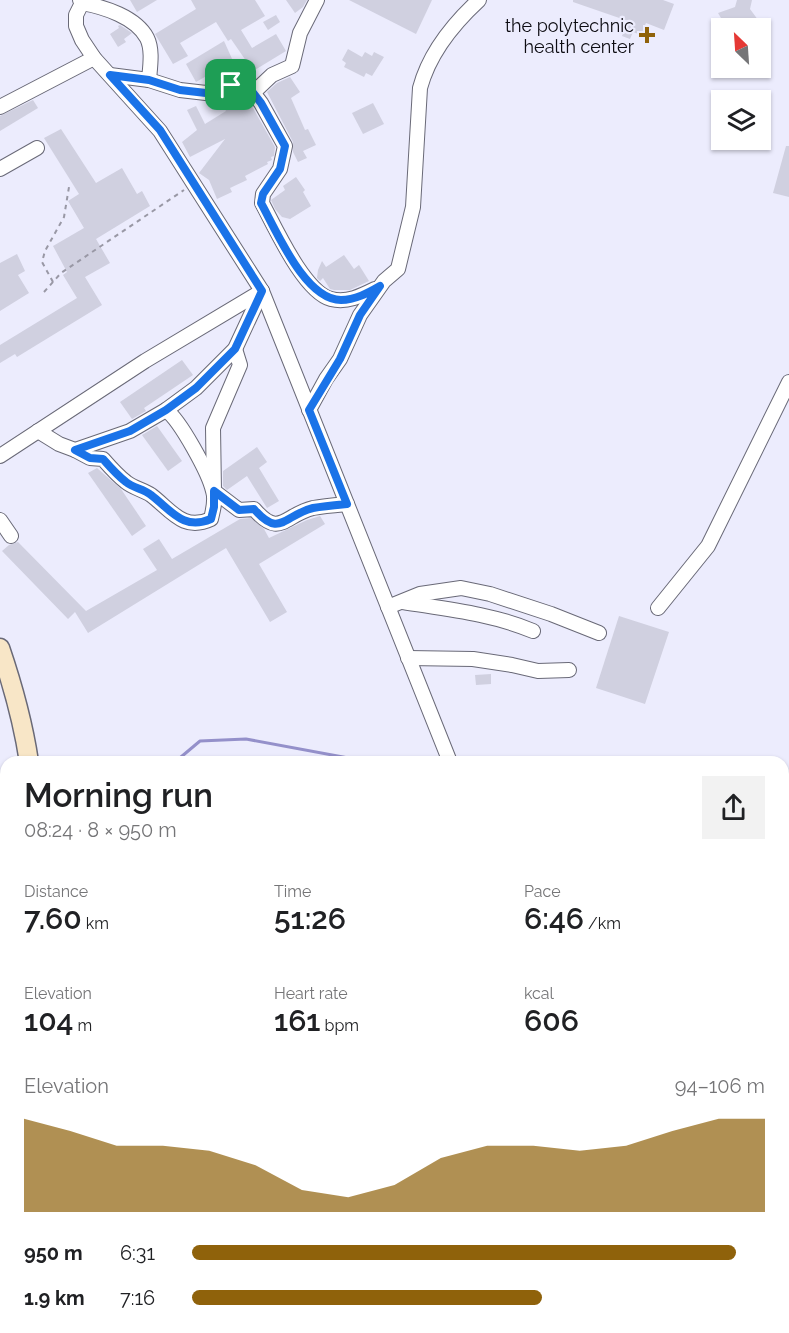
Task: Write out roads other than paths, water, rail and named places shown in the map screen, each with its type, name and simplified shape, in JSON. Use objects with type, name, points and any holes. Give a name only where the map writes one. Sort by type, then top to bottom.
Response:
[{"type":"main road","points":[[1,655],[16,693],[28,756]]},
{"type":"street","points":[[253,93],[272,75],[292,66],[300,33],[317,0]]},
{"type":"street","points":[[309,410],[340,359],[360,315],[380,286],[398,269],[413,207],[419,102],[423,75],[444,36],[479,0]]},
{"type":"street","points":[[149,80],[151,61],[147,39],[135,24],[104,7],[83,1],[76,15],[76,26],[82,40],[94,58],[160,130],[262,291],[347,504],[395,604],[408,658],[448,756]]},
{"type":"street","points":[[0,107],[94,58]]},
{"type":"street","points":[[110,75],[149,80],[180,90],[206,93],[244,81],[272,121],[285,146],[280,169],[263,194],[261,203],[298,270],[328,298],[342,300],[360,296],[380,286]]},
{"type":"street","points":[[0,170],[37,148]]},
{"type":"street","points":[[75,450],[130,431],[166,410],[196,388],[235,349],[262,291]]},
{"type":"street","points":[[0,456],[145,361],[262,291]]},
{"type":"street","points":[[38,431],[59,444],[90,458],[103,459],[127,483],[150,494],[175,516],[192,523],[211,519],[214,507],[213,428],[240,365],[235,349]]},
{"type":"street","points":[[658,608],[708,546],[789,382]]},
{"type":"street","points":[[166,410],[174,415],[189,440],[214,491],[239,510],[254,509],[266,522],[279,525],[313,508],[347,504]]},
{"type":"street","points":[[0,520],[11,536]]},
{"type":"street","points":[[395,604],[420,594],[461,588],[490,594],[599,633]]},
{"type":"street","points":[[395,604],[470,614],[522,626],[533,631]]},
{"type":"street","points":[[408,658],[472,659],[538,671],[569,670]]},
{"type":"waterway","points":[[182,756],[200,741],[246,739],[338,756]]},
{"type":"place","name":"the polytechnic health center","points":[[647,35]]}]
